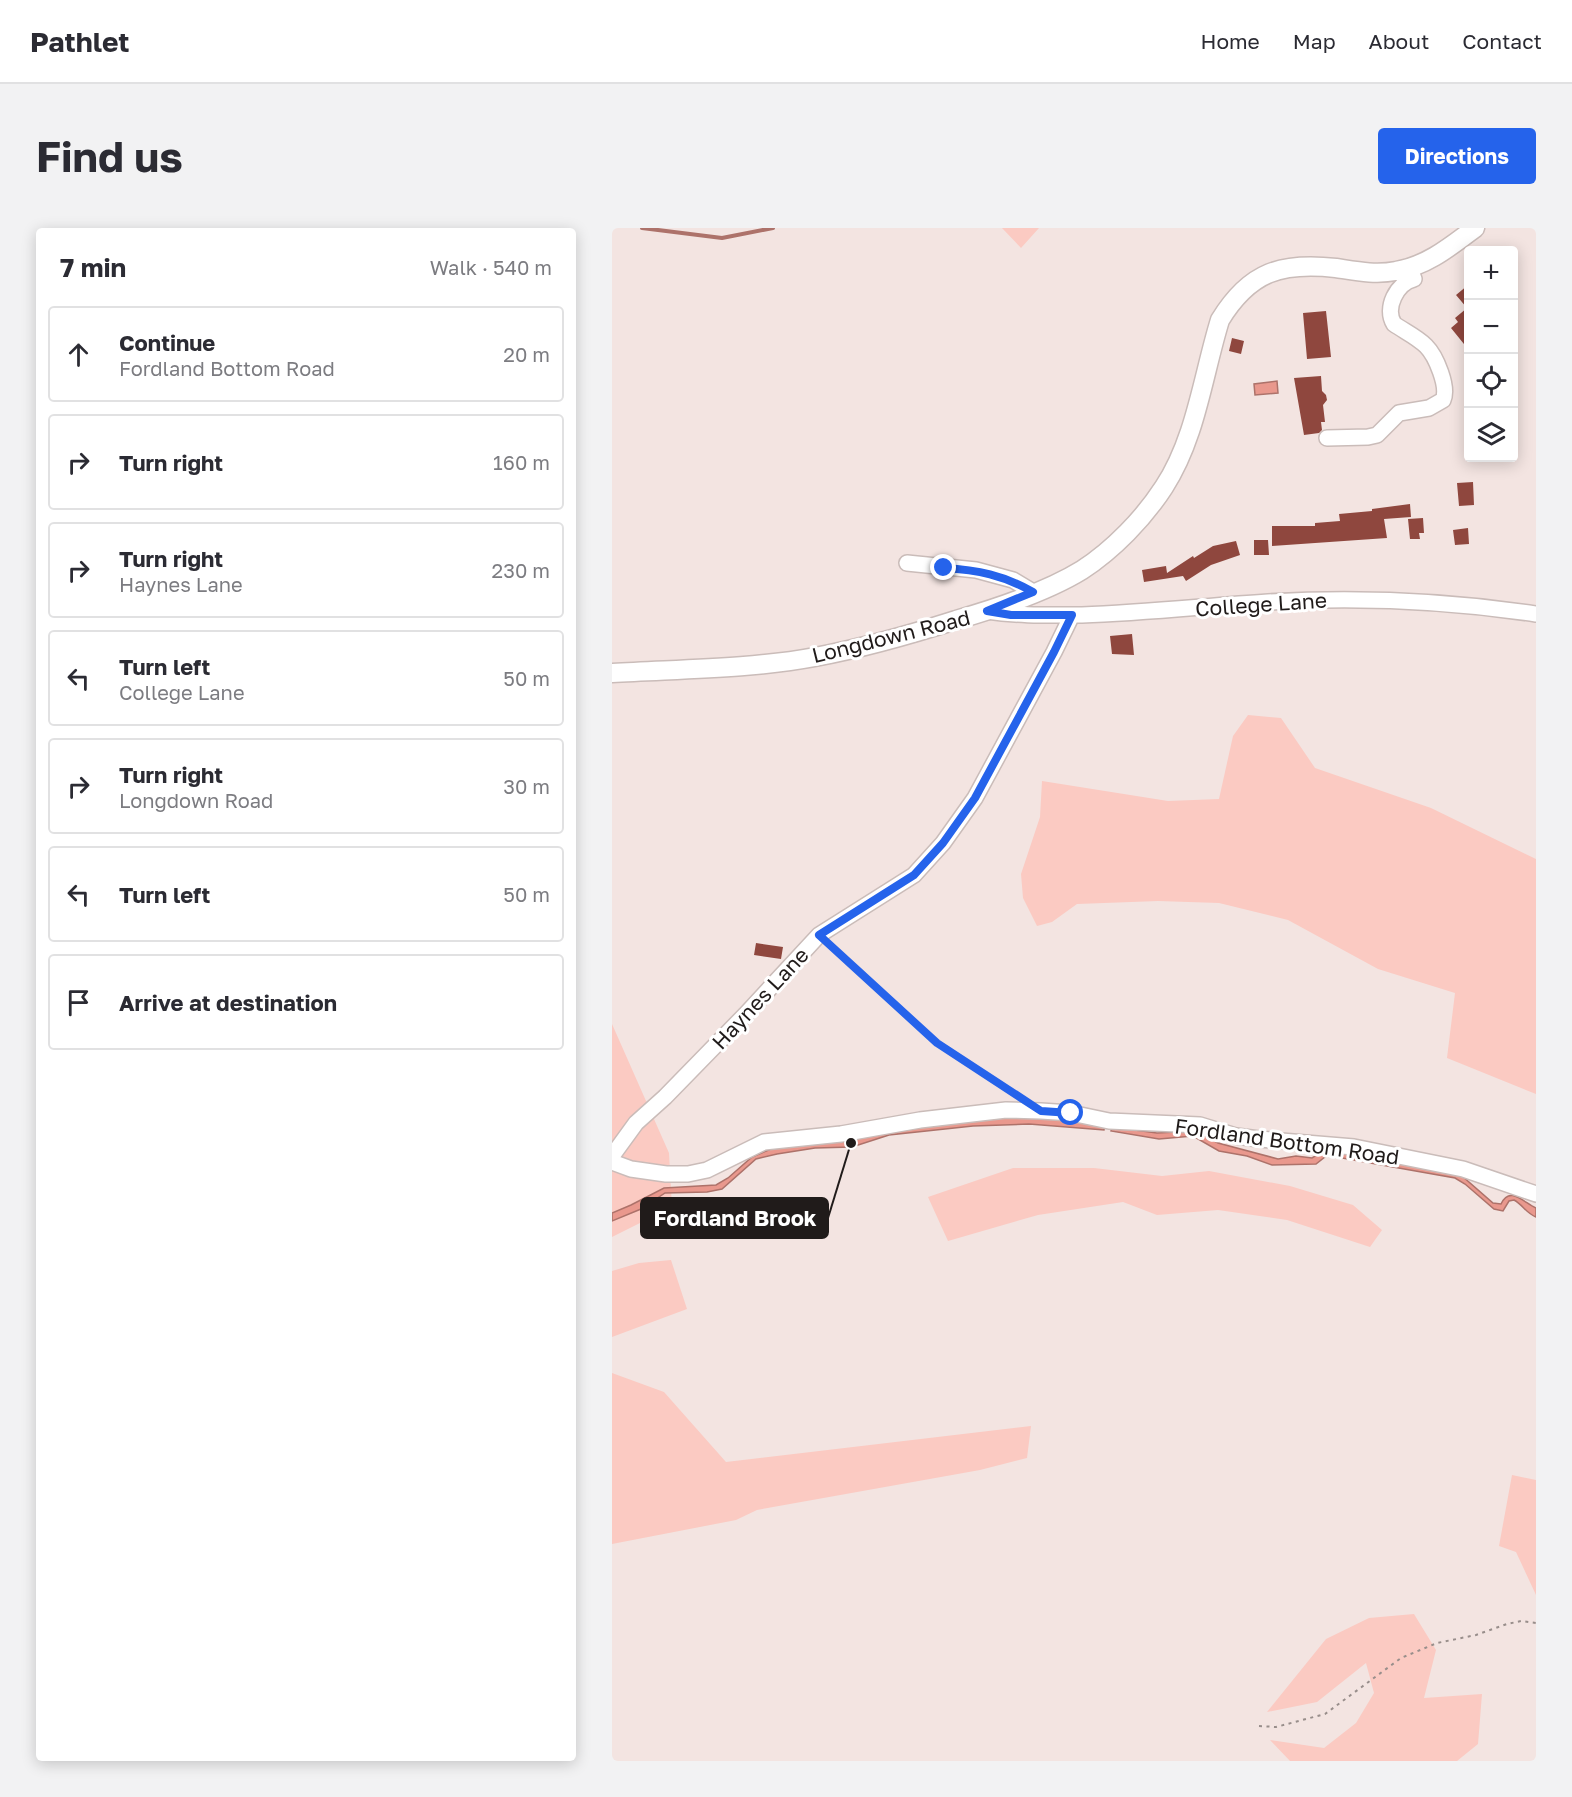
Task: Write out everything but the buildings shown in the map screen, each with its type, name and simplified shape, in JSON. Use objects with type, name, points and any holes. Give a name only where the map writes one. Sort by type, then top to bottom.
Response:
[{"type":"main road","name":"Longdown Road","points":[[612,673],[722,667],[814,657],[906,636],[987,611],[1075,574],[1102,555],[1148,509],[1165,486],[1180,457],[1194,420],[1220,320],[1252,282],[1268,273],[1297,265],[1373,273],[1410,268],[1436,256],[1475,228]]},
{"type":"street","points":[[1327,438],[1377,435],[1398,413],[1429,408],[1443,400],[1445,388],[1429,350],[1394,324],[1391,319],[1390,314],[1396,294],[1406,281],[1414,279],[1410,268]]},
{"type":"street","points":[[907,563],[976,570],[1013,580],[1033,592]]},
{"type":"street","name":"College Lane","points":[[987,611],[1011,615],[1133,613],[1266,602],[1350,599],[1490,608],[1536,614]]},
{"type":"street","name":"Haynes Lane","points":[[612,1155],[636,1123],[745,1015],[819,935],[914,875],[943,843],[975,798],[1072,615]]},
{"type":"street","name":"Fordland Bottom Road","points":[[612,1162],[631,1169],[666,1174],[688,1174],[707,1170],[764,1142],[841,1134],[920,1120],[1006,1110],[1041,1111],[1071,1113],[1109,1121],[1200,1125],[1236,1136],[1354,1147],[1463,1169],[1536,1194]]},
{"type":"path","points":[[819,935],[937,1043],[1041,1111]]},
{"type":"path","points":[[1259,1726],[1276,1727],[1325,1714],[1401,1658],[1437,1643],[1476,1635],[1514,1623],[1536,1623]]},
{"type":"shaded area","points":[[1002,228],[1039,228],[1021,248]]},
{"type":"shaded area","points":[[1277,381],[1278,393],[1255,395],[1254,384]]},
{"type":"shaded area","points":[[1248,715],[1281,718],[1315,768],[1431,808],[1536,859],[1536,1094],[1447,1058],[1455,993],[1378,969],[1288,920],[1219,903],[1158,901],[1077,904],[1052,922],[1037,926],[1023,898],[1021,874],[1040,817],[1042,781],[1168,801],[1219,799],[1233,736]]},
{"type":"shaded area","points":[[612,1024],[669,1153],[672,1207],[612,1237]]},
{"type":"shaded area","points":[[1000,1117],[1057,1118],[1105,1125],[1104,1130],[1029,1124],[973,1126],[889,1135],[852,1147],[815,1148],[777,1154],[756,1159],[722,1189],[707,1192],[665,1193],[641,1209],[612,1221],[612,1213],[664,1188],[716,1185],[728,1178],[752,1157],[771,1149],[848,1141],[875,1132]]},
{"type":"shaded area","points":[[1112,1127],[1157,1133],[1196,1131],[1218,1143],[1278,1159],[1296,1156],[1312,1158],[1322,1152],[1338,1151],[1462,1176],[1493,1203],[1501,1204],[1509,1196],[1517,1197],[1536,1208],[1536,1217],[1514,1200],[1509,1201],[1503,1211],[1494,1209],[1455,1178],[1331,1156],[1325,1157],[1316,1164],[1272,1165],[1247,1156],[1219,1151],[1193,1136],[1159,1139],[1111,1131]]},
{"type":"shaded area","points":[[1013,1168],[1094,1168],[1162,1176],[1209,1171],[1290,1186],[1353,1205],[1382,1230],[1370,1247],[1287,1220],[1218,1210],[1157,1215],[1123,1202],[1038,1215],[948,1241],[928,1197]]},
{"type":"shaded area","points":[[671,1260],[687,1309],[612,1337],[612,1271],[639,1263]]},
{"type":"shaded area","points":[[612,1373],[664,1392],[726,1462],[1031,1426],[1027,1458],[980,1470],[757,1510],[736,1520],[612,1544]]},
{"type":"shaded area","points":[[1512,1475],[1536,1480],[1536,1595],[1516,1552],[1499,1546]]},
{"type":"shaded area","points":[[1414,1614],[1436,1650],[1424,1698],[1482,1694],[1478,1744],[1457,1761],[1290,1761],[1270,1740],[1324,1748],[1356,1723],[1374,1693],[1366,1663],[1317,1702],[1267,1712],[1326,1639],[1369,1618]]},
{"type":"waterway","points":[[642,228],[722,238],[773,228]]},
{"type":"place","name":"Fordland Brook","points":[[851,1143]]},
{"type":"route","points":[[944,568],[976,570],[1013,580],[1033,592],[987,611],[1011,615],[1072,615],[975,798],[943,843],[914,875],[819,935],[937,1043],[1041,1111],[1071,1113]]}]
